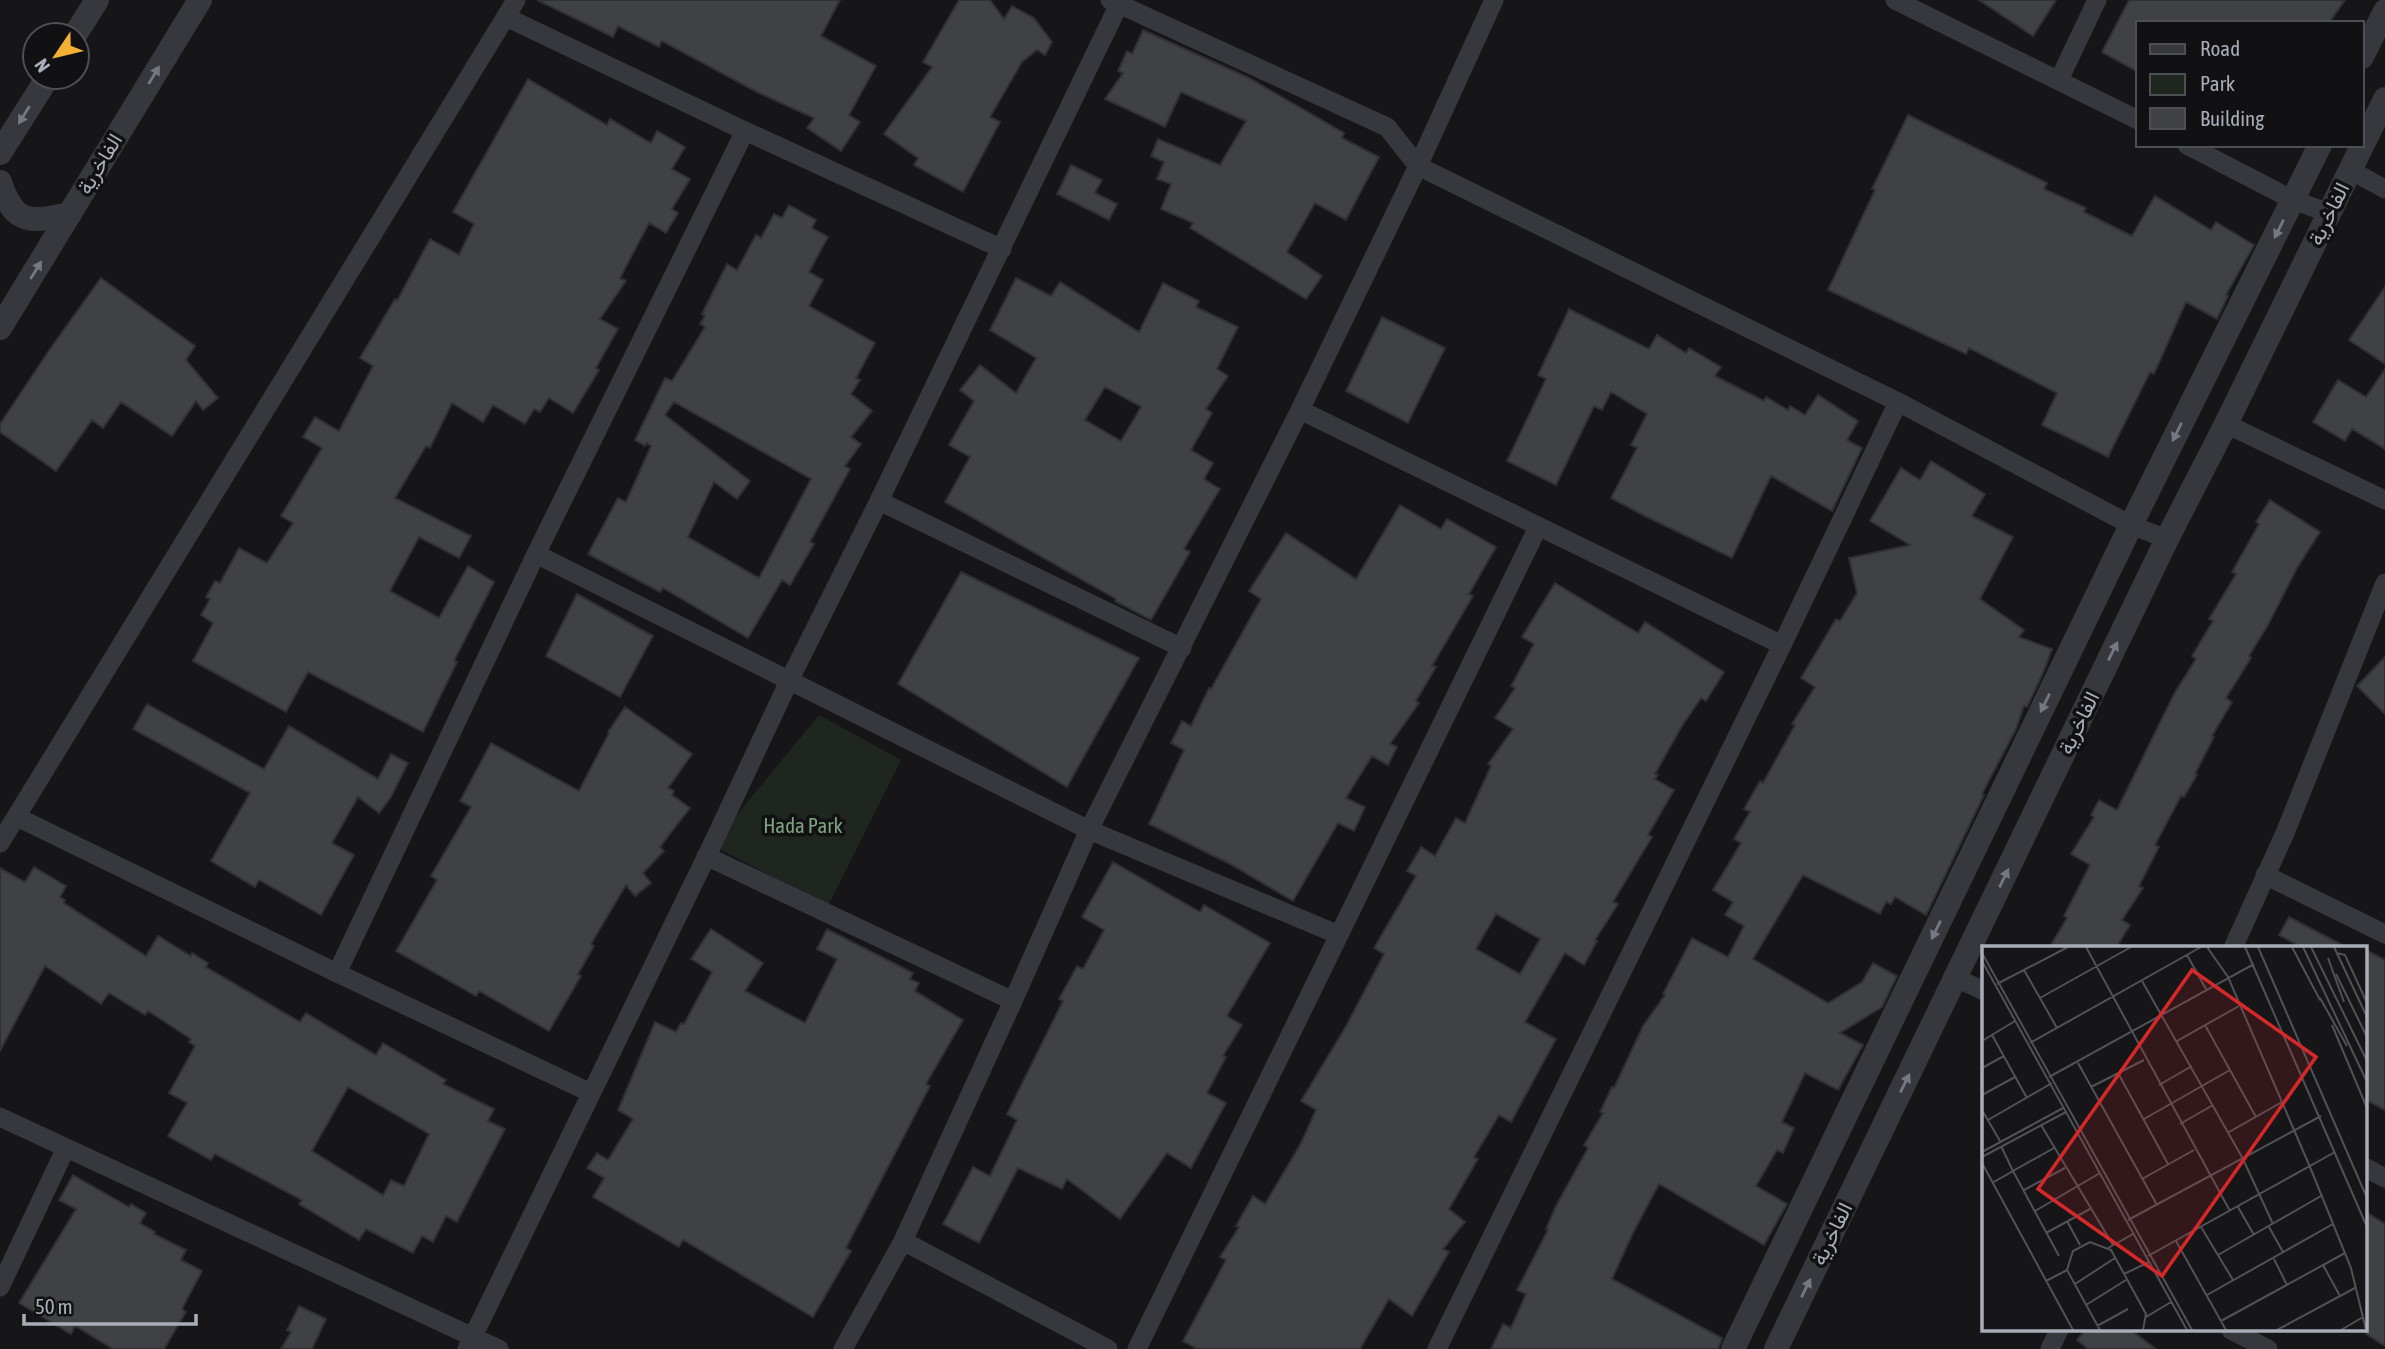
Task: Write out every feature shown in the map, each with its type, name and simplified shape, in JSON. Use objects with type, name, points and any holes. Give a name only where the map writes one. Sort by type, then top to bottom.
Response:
[{"type":"street","points":[[84,21],[97,0]]},
{"type":"street","name":"الفاخرية","points":[[1,319],[70,214],[200,0]]},
{"type":"street","points":[[843,1349],[903,1241],[1089,830],[1300,410],[1418,166],[1494,0]]},
{"type":"street","points":[[1895,0],[2136,119]]},
{"type":"street","points":[[2059,79],[2097,0]]},
{"type":"street","points":[[470,1343],[789,681],[1002,248],[1116,1],[1387,127],[1418,166],[1898,402],[2131,525],[2167,539]]},
{"type":"street","points":[[0,843],[511,8],[745,131],[1002,248]]},
{"type":"street","points":[[2364,53],[2385,10]]},
{"type":"street","points":[[0,153],[39,91]]},
{"type":"street","name":"الفاخرية","points":[[2364,142],[2385,99]]},
{"type":"street","points":[[337,973],[536,554],[745,131]]},
{"type":"street","points":[[2191,147],[2293,200],[2329,214]]},
{"type":"street","points":[[1733,1349],[2131,525],[2319,147]]},
{"type":"street","name":"الفاخرية","points":[[1776,1349],[2167,539],[2227,424],[2361,147]]},
{"type":"street","points":[[2350,170],[2385,188]]},
{"type":"street","points":[[0,182],[9,204],[28,220],[70,214]]},
{"type":"street","points":[[1437,1349],[1898,402]]},
{"type":"street","points":[[1300,410],[1782,645]]},
{"type":"street","points":[[2227,424],[2385,500]]},
{"type":"street","points":[[879,501],[1182,648]]},
{"type":"street","points":[[1137,1349],[1538,527]]},
{"type":"street","points":[[536,554],[1089,830],[1339,934]]},
{"type":"street","points":[[2234,946],[2285,834],[2385,583]]},
{"type":"street","points":[[17,817],[591,1093]]},
{"type":"street","points":[[706,856],[1013,1001]]},
{"type":"street","points":[[2265,874],[2385,934]]},
{"type":"street","points":[[1956,978],[1982,990]]},
{"type":"street","points":[[0,1117],[470,1343],[499,1349]]},
{"type":"street","points":[[0,1287],[65,1150]]},
{"type":"street","points":[[2368,1169],[2385,1178]]},
{"type":"street","points":[[903,1241],[1108,1349]]},
{"type":"street","points":[[2049,1349],[2058,1332]]},
{"type":"street","points":[[2235,1332],[2268,1349]]},
{"type":"green space","name":"Hada Park","points":[[819,715],[901,760],[828,906],[712,845]]},
{"type":"building","points":[[537,0],[840,0],[821,36],[876,66],[849,115],[860,122],[841,151],[807,128],[814,118],[757,92],[662,41],[659,47],[618,26],[613,37]]},
{"type":"building","points":[[959,0],[990,0],[1004,19],[1012,6],[1034,18],[1052,42],[1045,55],[1037,50],[1022,62],[990,117],[1000,122],[963,192],[914,165],[918,158],[884,134],[932,67],[923,62]]},
{"type":"building","points":[[1979,0],[2056,0],[2033,36]]},
{"type":"building","points":[[2129,0],[2345,0],[2330,21],[2136,21],[2136,71],[2102,52]]},
{"type":"building","points":[[1143,30],[1249,78],[1344,133],[1342,138],[1379,157],[1346,220],[1315,203],[1287,252],[1322,276],[1306,299],[1190,228],[1193,223],[1161,209],[1171,184],[1157,179],[1164,162],[1151,156],[1158,139],[1220,165],[1246,121],[1181,92],[1165,127],[1105,99],[1123,73],[1118,71],[1127,51],[1132,54]]},
{"type":"building","points":[[528,79],[607,125],[610,119],[651,143],[657,131],[685,147],[672,169],[690,179],[672,209],[678,213],[666,233],[649,223],[620,278],[626,281],[600,319],[618,329],[596,368],[599,370],[573,413],[549,398],[540,412],[534,409],[525,424],[493,405],[483,422],[452,403],[430,448],[426,446],[395,498],[471,536],[459,558],[419,537],[390,591],[439,618],[468,566],[494,582],[454,661],[457,662],[423,732],[308,672],[286,712],[193,661],[213,623],[201,615],[210,599],[206,597],[215,581],[220,583],[239,548],[267,563],[293,523],[281,516],[322,448],[303,437],[315,417],[339,431],[373,366],[360,358],[395,299],[397,301],[430,239],[459,255],[474,224],[453,212]]},
{"type":"building","points":[[1908,115],[2047,183],[2044,189],[2086,208],[2084,212],[2132,236],[2155,196],[2211,230],[2216,222],[2254,245],[2226,295],[2228,296],[2217,319],[2186,302],[2154,374],[2150,372],[2108,457],[2042,425],[2057,393],[1969,348],[1966,354],[1828,290]]},
{"type":"building","points":[[1071,165],[1102,180],[1095,193],[1117,204],[1109,220],[1057,194]]},
{"type":"building","points":[[789,205],[816,220],[812,228],[828,237],[809,272],[823,280],[809,306],[875,343],[856,378],[860,380],[851,394],[872,411],[851,437],[861,444],[845,466],[850,469],[810,542],[814,544],[790,585],[782,580],[748,638],[663,588],[660,592],[588,554],[618,498],[626,502],[651,446],[647,443],[645,446],[635,440],[665,378],[672,381],[705,327],[700,324],[705,316],[702,314],[727,264],[737,270],[756,235],[761,238],[774,214],[782,218]],"holes":[[[674,402],[811,479],[759,578],[688,537],[714,482],[737,499],[750,481],[665,415]]]},
{"type":"building","points":[[101,278],[195,346],[186,360],[218,398],[203,410],[196,401],[172,436],[121,402],[103,428],[92,420],[56,471],[0,432],[0,424]]},
{"type":"building","points":[[1016,278],[1051,296],[1060,282],[1139,332],[1163,283],[1199,301],[1196,307],[1238,327],[1217,369],[1228,376],[1206,409],[1212,413],[1191,450],[1213,463],[1204,479],[1220,489],[1184,549],[1190,552],[1151,620],[945,502],[970,457],[949,445],[974,401],[960,390],[980,365],[1016,393],[1036,358],[990,330]],"holes":[[[1105,387],[1141,407],[1121,441],[1085,420]]]},
{"type":"building","points":[[2385,287],[2385,364],[2349,340]]},
{"type":"building","points":[[1569,309],[1649,349],[1657,335],[1686,353],[1689,348],[1721,367],[1715,376],[1764,401],[1766,397],[1788,410],[1790,406],[1805,415],[1818,395],[1858,421],[1847,440],[1862,448],[1832,511],[1771,476],[1732,558],[1611,498],[1637,448],[1631,445],[1647,414],[1611,392],[1602,410],[1594,406],[1556,485],[1507,461],[1546,379],[1538,375]]},
{"type":"building","points":[[1382,317],[1445,348],[1408,423],[1346,391]]},
{"type":"building","points":[[2385,369],[2385,449],[2352,429],[2345,441],[2313,422],[2338,380],[2366,397]]},
{"type":"building","points":[[1931,461],[1985,494],[1972,516],[2013,537],[1980,599],[2024,630],[2019,637],[2052,649],[2027,707],[2024,706],[2016,729],[1982,794],[1984,795],[1926,915],[1895,897],[1891,904],[1886,902],[1880,914],[1803,875],[1753,959],[1828,1003],[1862,982],[1873,963],[1897,976],[1882,1007],[1840,1033],[1863,1045],[1838,1090],[1805,1073],[1782,1122],[1794,1128],[1783,1153],[1777,1150],[1756,1186],[1787,1204],[1764,1245],[1659,1184],[1632,1235],[1612,1279],[1722,1338],[1718,1349],[1491,1349],[1503,1324],[1511,1328],[1526,1294],[1517,1290],[1548,1230],[1546,1229],[1556,1206],[1588,1148],[1584,1145],[1603,1113],[1600,1112],[1643,1026],[1665,995],[1663,994],[1692,938],[1728,957],[1744,926],[1725,915],[1733,902],[1713,890],[1741,843],[1734,839],[1750,812],[1744,809],[1760,781],[1763,783],[1795,725],[1792,724],[1815,687],[1801,678],[1836,619],[1840,621],[1857,593],[1849,558],[1910,545],[1870,521],[1901,468],[1920,480]]},
{"type":"building","points":[[2270,500],[2320,532],[2297,568],[2249,656],[2251,658],[2226,698],[2232,702],[2212,736],[2214,737],[2195,774],[2197,775],[2184,797],[2181,796],[2155,845],[2159,847],[2139,886],[2143,888],[2122,920],[2130,925],[2117,946],[2050,946],[2067,918],[2064,916],[2090,865],[2071,854],[2094,817],[2091,815],[2099,800],[2117,810],[2174,694],[2196,659],[2192,656],[2213,621],[2209,619],[2236,574],[2232,572],[2259,524],[2256,522]]},
{"type":"building","points":[[1400,505],[1441,529],[1447,519],[1496,547],[1469,594],[1473,596],[1432,666],[1436,667],[1416,701],[1419,703],[1390,744],[1397,747],[1388,765],[1372,756],[1346,798],[1365,807],[1354,831],[1338,823],[1293,901],[1230,864],[1149,824],[1184,750],[1171,743],[1182,721],[1191,726],[1209,688],[1211,689],[1261,599],[1249,591],[1286,533],[1356,579]]},
{"type":"building","points":[[961,572],[1139,658],[1067,787],[898,684]]},
{"type":"building","points":[[1555,583],[1638,633],[1645,622],[1724,672],[1706,701],[1701,698],[1682,726],[1655,774],[1658,775],[1655,779],[1674,790],[1648,835],[1652,837],[1613,902],[1618,904],[1595,940],[1597,941],[1584,965],[1565,953],[1525,1022],[1556,1039],[1511,1122],[1499,1115],[1474,1157],[1478,1159],[1449,1209],[1465,1222],[1443,1249],[1449,1252],[1412,1316],[1389,1299],[1360,1349],[1197,1349],[1183,1341],[1226,1260],[1220,1257],[1239,1227],[1236,1226],[1253,1196],[1265,1204],[1300,1145],[1316,1110],[1301,1101],[1345,1028],[1384,954],[1374,948],[1416,876],[1407,871],[1421,847],[1435,856],[1456,818],[1465,823],[1491,766],[1488,764],[1513,729],[1495,718],[1515,688],[1511,686],[1534,644],[1522,637]],"holes":[[[1496,914],[1540,939],[1520,974],[1476,949]]]},
{"type":"building","points":[[577,594],[653,636],[620,697],[546,656]]},
{"type":"building","points":[[2385,657],[2385,714],[2357,686]]},
{"type":"building","points":[[147,704],[264,769],[289,726],[378,779],[391,754],[408,763],[391,797],[379,813],[358,797],[332,843],[354,855],[321,915],[259,880],[255,887],[211,861],[250,793],[133,729]]},
{"type":"building","points":[[625,707],[692,754],[668,788],[674,791],[672,795],[690,808],[660,847],[664,851],[643,873],[651,883],[635,896],[626,885],[591,944],[594,946],[578,974],[581,976],[549,1031],[479,991],[476,996],[396,951],[437,880],[431,876],[471,807],[460,801],[491,743],[579,791],[608,732]]},
{"type":"building","points":[[1113,862],[1200,912],[1204,905],[1270,943],[1227,1016],[1242,1025],[1223,1056],[1226,1057],[1207,1093],[1226,1103],[1191,1168],[1167,1153],[1120,1219],[1067,1179],[1062,1189],[1018,1168],[979,1243],[943,1224],[973,1167],[990,1176],[1017,1120],[1007,1114],[1063,1001],[1059,999],[1077,966],[1083,969],[1104,930],[1082,917]]},
{"type":"building","points":[[34,867],[66,886],[60,897],[65,900],[64,903],[146,956],[158,936],[191,956],[192,953],[208,963],[206,967],[300,1022],[306,1013],[376,1055],[383,1043],[446,1080],[443,1084],[494,1109],[488,1121],[505,1129],[457,1222],[446,1216],[433,1242],[422,1236],[413,1253],[366,1229],[359,1240],[299,1204],[302,1200],[215,1154],[211,1160],[168,1136],[187,1103],[169,1093],[195,1046],[189,1042],[191,1039],[148,1011],[145,1015],[109,993],[101,1004],[45,966],[0,1051],[0,868],[25,882]],"holes":[[[348,1087],[429,1134],[404,1186],[391,1180],[383,1195],[312,1151]]]},
{"type":"building","points":[[2289,917],[2344,946],[2299,946],[2279,935]]},
{"type":"building","points":[[711,929],[763,963],[745,991],[805,1023],[837,959],[817,949],[827,929],[913,973],[910,979],[919,983],[915,991],[963,1020],[926,1084],[930,1086],[846,1248],[851,1251],[813,1317],[683,1240],[679,1247],[593,1197],[604,1178],[587,1168],[597,1153],[608,1160],[633,1119],[618,1110],[655,1022],[676,1032],[681,1023],[684,1024],[712,972],[691,959]]},
{"type":"building","points":[[2368,951],[2385,960],[2385,1110],[2368,1101]]},
{"type":"building","points":[[73,1175],[129,1207],[131,1204],[146,1213],[140,1223],[155,1232],[154,1234],[186,1250],[181,1260],[202,1271],[182,1309],[186,1312],[164,1349],[113,1349],[75,1326],[71,1334],[19,1303],[76,1209],[59,1200]]},
{"type":"building","points":[[2368,1213],[2385,1224],[2385,1346],[2366,1334]]},
{"type":"building","points":[[299,1306],[326,1319],[312,1349],[281,1349],[291,1332],[287,1330]]},
{"type":"building","points":[[2083,1332],[2134,1332],[2156,1349],[2088,1349],[2077,1340]]}]
